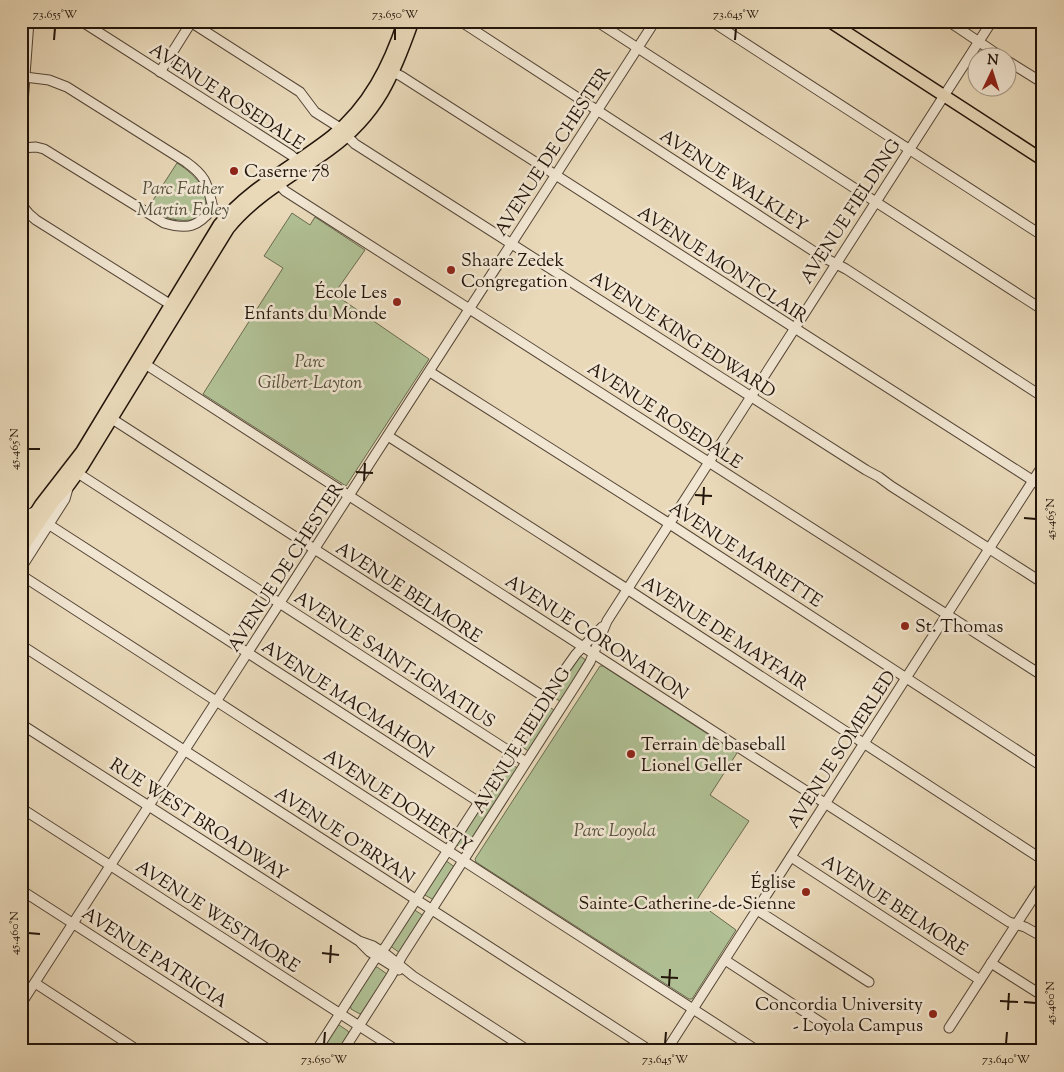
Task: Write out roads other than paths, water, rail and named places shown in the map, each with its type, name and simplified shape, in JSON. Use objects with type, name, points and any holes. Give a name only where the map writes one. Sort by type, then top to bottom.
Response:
[{"type":"main road","points":[[829,21],[1043,160]]},
{"type":"main road","points":[[21,536],[36,511],[74,470],[174,306],[206,245],[229,220],[244,198],[276,181],[344,132],[390,70],[407,25]]},
{"type":"main road","points":[[21,550],[54,501],[69,485],[74,470]]},
{"type":"street","points":[[21,130],[29,21]]},
{"type":"street","name":"AVENUE ROSEDALE","points":[[81,21],[301,164]]},
{"type":"street","points":[[391,21],[407,25]]},
{"type":"street","name":"AVENUE WALKLEY","points":[[460,21],[813,251],[836,263],[1043,397]]},
{"type":"street","points":[[596,21],[1043,310]]},
{"type":"street","name":"AVENUE DE CHESTER","points":[[21,1004],[150,807],[655,21]]},
{"type":"street","points":[[711,21],[1043,236]]},
{"type":"street","points":[[948,21],[989,48]]},
{"type":"street","name":"AVENUE FIELDING","points":[[343,1051],[577,683],[607,621],[992,21]]},
{"type":"street","points":[[160,72],[191,22]]},
{"type":"street","name":"AVENUE KING EDWARD","points":[[191,22],[300,92],[316,112],[344,132],[356,144],[1043,583]]},
{"type":"street","points":[[1016,65],[1043,83]]},
{"type":"street","name":"AVENUE MONTCLAIR","points":[[390,70],[1043,487]]},
{"type":"street","points":[[24,77],[49,80],[67,88],[186,162],[205,180],[214,208],[229,220]]},
{"type":"street","points":[[21,148],[36,146],[44,149],[164,223],[183,226],[194,225],[204,220],[214,208]]},
{"type":"street","name":"AVENUE ROSEDALE","points":[[276,181],[285,191],[1043,676]]},
{"type":"street","points":[[21,204],[28,214],[36,220],[174,306]]},
{"type":"street","name":"AVENUE CORONATION","points":[[141,362],[1009,922],[1043,937]]},
{"type":"street","name":"AVENUE MARIETTE","points":[[430,372],[669,524],[1043,767]]},
{"type":"street","name":"AVENUE BELMORE","points":[[108,416],[546,698]]},
{"type":"street","name":"AVENUE DE MAYFAIR","points":[[388,436],[628,588],[1043,860]]},
{"type":"street","name":"AVENUE SOMERLED","points":[[666,1051],[1043,465]]},
{"type":"street","name":"AVENUE SAINT-IGNATIUS","points":[[74,470],[526,762]]},
{"type":"street","points":[[21,568],[65,499],[69,485]]},
{"type":"street","points":[[21,518],[36,511]]},
{"type":"street","name":"AVENUE MACMAHON","points":[[48,524],[478,802]]},
{"type":"street","name":"AVENUE DOHERTY","points":[[21,576],[758,1051]]},
{"type":"street","name":"AVENUE FIELDING","points":[[316,1051],[563,672],[607,621]]},
{"type":"street","name":"AVENUE O'BRYAN","points":[[21,645],[651,1051]]},
{"type":"street","name":"RUE WEST BROADWAY","points":[[21,724],[359,941],[370,952],[379,954],[397,965],[529,1051]]},
{"type":"street","name":"AVENUE WESTMORE","points":[[21,808],[398,1051]]},
{"type":"street","name":"AVENUE BELMORE","points":[[791,857],[980,980]]},
{"type":"street","points":[[950,1028],[1043,883]]},
{"type":"street","name":"AVENUE PATRICIA","points":[[21,890],[271,1051]]},
{"type":"street","points":[[757,910],[869,982]]},
{"type":"street","points":[[725,960],[828,1026]]},
{"type":"street","points":[[991,963],[1043,996]]},
{"type":"street","points":[[35,983],[139,1051]]},
{"type":"place","name":"Caserne 78","points":[[234,171]]},
{"type":"place","name":"Shaare Zedek Congregation","points":[[451,270]]},
{"type":"place","name":"École Les Enfants du Monde","points":[[397,302]]},
{"type":"place","name":"St. Thomas","points":[[905,626]]},
{"type":"place","name":"Terrain de baseball Lionel Geller","points":[[631,754]]},
{"type":"place","name":"Église Sainte-Catherine-de-Sienne","points":[[806,892]]},
{"type":"place","name":"Concordia University - Loyola Campus","points":[[933,1014]]},
{"type":"park label","name":"Parc Father Martin Foley","points":[[183,198]]},
{"type":"park label","name":"Parc Gilbert-Layton","points":[[310,371]]},
{"type":"park label","name":"Parc Loyola","points":[[615,830]]}]
